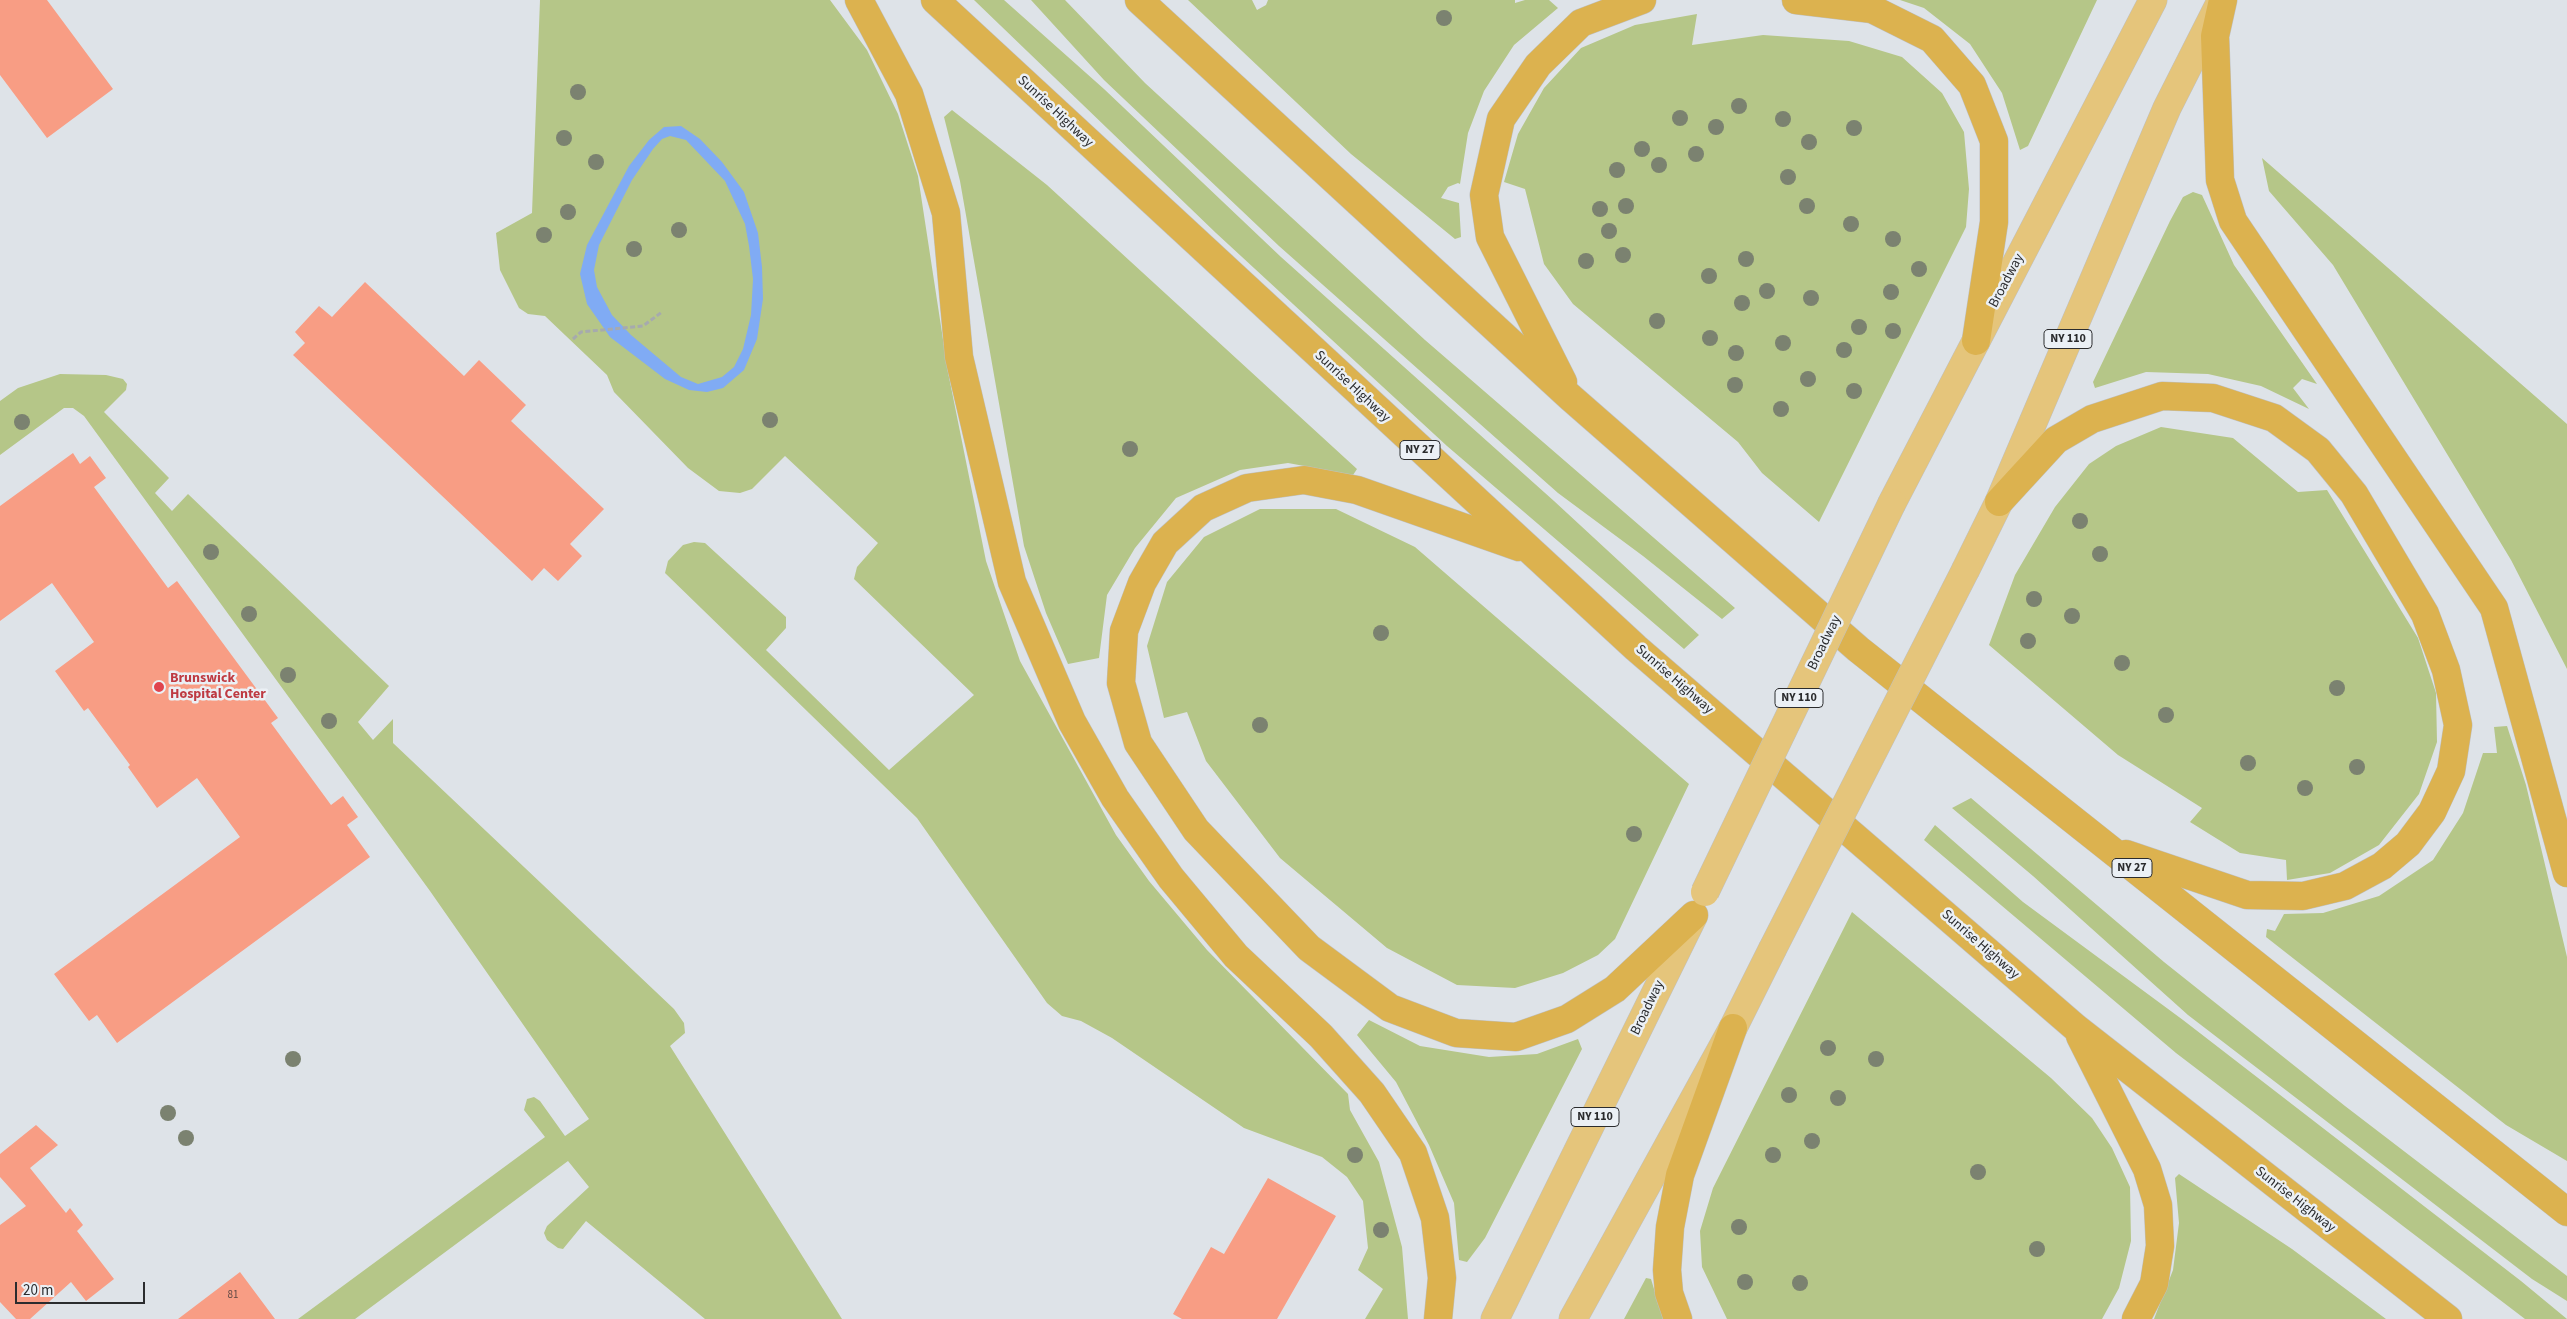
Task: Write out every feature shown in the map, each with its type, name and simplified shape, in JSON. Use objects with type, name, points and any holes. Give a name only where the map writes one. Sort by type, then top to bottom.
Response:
[{"type":"highway","points":[[859,0],[909,94],[946,213],[959,357],[1012,582],[1072,722],[1115,798],[1171,878],[1236,956],[1321,1036],[1372,1093],[1413,1153],[1435,1218],[1442,1278],[1438,1319]]},
{"type":"highway","name":"Sunrise Highway","points":[[935,0],[1651,661],[2076,1028],[2448,1319]]},
{"type":"highway","name":"NY 27","points":[[1139,0],[1570,397],[1858,649],[2106,848],[2567,1212]]},
{"type":"highway","points":[[1570,397],[1490,237],[1484,195],[1501,119],[1538,65],[1581,23],[1642,0]]},
{"type":"highway","points":[[1796,0],[1872,9],[1932,39],[1972,85],[1994,141],[1994,222],[1976,341]]},
{"type":"highway","points":[[2223,0],[2215,36],[2220,180],[2233,221],[2494,608],[2567,873]]},
{"type":"highway","points":[[1999,502],[2056,440],[2092,419],[2162,396],[2213,398],[2274,418],[2318,450],[2354,494],[2425,614],[2446,670],[2458,725],[2451,771],[2432,812],[2408,844],[2382,866],[2345,886],[2303,896],[2247,895],[2106,848]]},
{"type":"highway","points":[[1529,550],[1357,490],[1304,480],[1247,488],[1203,508],[1165,543],[1142,583],[1124,631],[1121,683],[1138,743],[1196,830],[1309,948],[1390,1008],[1456,1033],[1516,1037],[1567,1019],[1615,989],[1699,904]]},
{"type":"highway","points":[[1678,1319],[1669,1293],[1666,1270],[1670,1227],[1680,1175],[1733,1028]]},
{"type":"highway","points":[[2076,1028],[2147,1168],[2158,1205],[2160,1246],[2154,1284],[2136,1319]]},
{"type":"main road","name":"Broadway","points":[[1495,1319],[1699,904],[1892,503],[2153,0]]},
{"type":"main road","name":"NY 110","points":[[1573,1319],[1733,1028],[1966,569],[1999,502],[2167,108],[2223,0]]},
{"type":"path","points":[[573,339],[581,332],[643,326],[662,312]]},
{"type":"green space","points":[[540,0],[830,0],[867,50],[898,114],[918,176],[948,372],[986,561],[1020,661],[1116,835],[1149,881],[1207,950],[1348,1094],[1350,1110],[1379,1162],[1402,1247],[1408,1319],[1365,1319],[1383,1289],[1358,1270],[1368,1248],[1363,1201],[1347,1177],[1322,1157],[1244,1128],[1112,1038],[1081,1021],[1062,1016],[1047,1003],[917,818],[665,573],[668,561],[683,545],[694,542],[705,543],[786,617],[786,628],[766,650],[889,770],[974,695],[854,579],[857,567],[878,543],[785,456],[752,489],[740,493],[719,491],[688,468],[614,392],[607,375],[545,316],[528,314],[519,308],[500,270],[496,233],[532,213]]},
{"type":"green space","points":[[974,0],[1004,0],[1104,89],[1281,257],[1554,501],[1699,635],[1684,649],[1447,446],[1216,233]]},
{"type":"green space","points":[[1031,0],[1065,0],[1145,83],[1425,340],[1735,608],[1722,619],[1643,556],[1558,493],[1279,246],[1104,80]]},
{"type":"green space","points":[[1188,0],[1252,0],[1257,10],[1266,5],[1268,0],[1515,0],[1515,3],[1525,0],[1549,0],[1558,8],[1514,45],[1484,91],[1468,133],[1460,184],[1448,187],[1441,198],[1459,203],[1461,237],[1455,239],[1351,154]]},
{"type":"green space","points":[[1900,0],[2097,0],[2028,146],[2020,150],[2002,93],[1970,44],[1924,8]]},
{"type":"green space","points":[[1697,14],[1692,45],[1763,35],[1849,41],[1902,57],[1942,93],[1964,132],[1969,189],[1966,227],[1819,522],[1762,473],[1738,442],[1573,304],[1544,264],[1525,189],[1504,182],[1518,134],[1544,88],[1581,48],[1635,25]]},
{"type":"green space","points":[[952,110],[1047,185],[1357,469],[1353,475],[1288,463],[1240,470],[1176,498],[1135,548],[1107,595],[1099,658],[1068,664],[1046,613],[1024,546],[960,181],[944,117]]},
{"type":"green space","points":[[2262,158],[2567,424],[2567,669],[2511,560],[2333,265],[2269,191]]},
{"type":"green space","points":[[2193,192],[2202,195],[2234,265],[2317,384],[2302,379],[2293,388],[2309,409],[2261,386],[2208,374],[2146,372],[2095,388],[2093,382],[2170,221],[2183,197]]},
{"type":"green space","points":[[60,374],[106,375],[123,379],[127,384],[126,390],[104,412],[169,478],[155,493],[172,511],[188,494],[389,686],[358,722],[373,740],[393,719],[393,743],[674,1009],[684,1023],[685,1033],[670,1046],[842,1319],[705,1319],[586,1221],[563,1249],[558,1248],[547,1240],[544,1233],[547,1226],[589,1187],[568,1161],[355,1319],[298,1319],[545,1137],[524,1110],[527,1099],[534,1097],[540,1101],[565,1136],[589,1119],[430,891],[84,416],[73,408],[64,408],[0,455],[0,401],[18,388]]},
{"type":"green space","points":[[2161,427],[2233,438],[2298,492],[2327,490],[2418,638],[2436,693],[2437,742],[2419,794],[2379,845],[2330,873],[2287,880],[2286,860],[2240,853],[2190,822],[2202,808],[2118,755],[1989,645],[2015,575],[2055,507],[2089,464],[2116,446]]},
{"type":"green space","points":[[1260,509],[1336,509],[1415,547],[1689,784],[1615,939],[1598,955],[1563,973],[1515,988],[1457,985],[1387,948],[1280,858],[1206,761],[1187,712],[1164,718],[1147,646],[1167,582],[1204,537]]},
{"type":"green space","points":[[2507,726],[2526,785],[2567,957],[2567,1161],[2506,1125],[2266,937],[2267,929],[2275,931],[2284,914],[2323,913],[2379,896],[2433,860],[2463,813],[2483,753],[2497,753],[2494,727]]},
{"type":"green space","points":[[1971,798],[2164,962],[2345,1106],[2567,1276],[2567,1301],[2532,1279],[2188,1015],[2033,876],[1952,808]]},
{"type":"green space","points":[[1935,825],[2023,902],[2183,1020],[2521,1281],[2567,1319],[2525,1319],[2176,1053],[1924,840]]},
{"type":"green space","points":[[1852,912],[2051,1078],[2092,1118],[2112,1148],[2130,1187],[2131,1241],[2119,1288],[2102,1319],[1727,1319],[1702,1267],[1700,1231],[1713,1188]]},
{"type":"green space","points":[[1369,1020],[1420,1046],[1489,1057],[1537,1054],[1578,1039],[1582,1049],[1485,1238],[1467,1262],[1459,1260],[1454,1203],[1429,1145],[1396,1082],[1357,1035]]},
{"type":"green space","points":[[2179,1174],[2292,1249],[2386,1319],[2154,1319],[2173,1270],[2179,1223],[2175,1178]]},
{"type":"green space","points":[[1646,1278],[1651,1279],[1663,1319],[1624,1319]]},
{"type":"water","points":[[681,126],[700,139],[722,162],[744,192],[758,233],[763,299],[757,339],[744,370],[723,388],[707,392],[689,390],[665,379],[610,337],[587,304],[580,274],[587,245],[629,166],[649,140],[664,127]],"holes":[[[670,136],[686,140],[725,181],[745,224],[753,279],[751,315],[743,349],[734,367],[722,377],[698,384],[681,377],[631,335],[612,315],[597,287],[594,270],[599,245],[632,180],[653,149],[662,139]]]},
{"type":"building","points":[[0,0],[47,0],[113,89],[47,138],[0,75]]},
{"type":"building","points":[[365,282],[464,376],[479,360],[526,405],[511,421],[604,509],[570,544],[582,556],[558,581],[544,568],[532,581],[293,355],[305,343],[295,332],[319,306],[332,317]]},
{"type":"building","points":[[73,453],[80,464],[90,456],[106,478],[94,487],[168,588],[177,581],[278,718],[271,723],[331,805],[343,796],[358,817],[347,825],[370,857],[117,1043],[97,1015],[89,1021],[54,974],[240,837],[197,778],[157,808],[128,767],[130,765],[88,708],[84,711],[55,671],[94,642],[52,583],[0,621],[0,506]]},
{"type":"building","points":[[36,1125],[58,1145],[30,1168],[66,1213],[70,1208],[83,1225],[77,1231],[114,1279],[86,1301],[71,1282],[30,1319],[16,1319],[0,1302],[0,1225],[26,1206],[0,1177],[0,1154]]},
{"type":"building","points":[[1268,1178],[1336,1216],[1277,1319],[1182,1319],[1173,1314],[1211,1247],[1224,1254]]},
{"type":"building","points":[[240,1272],[275,1319],[178,1319]]},
{"type":"place","name":"Brunswick Hospital Center","points":[[159,687]]}]
